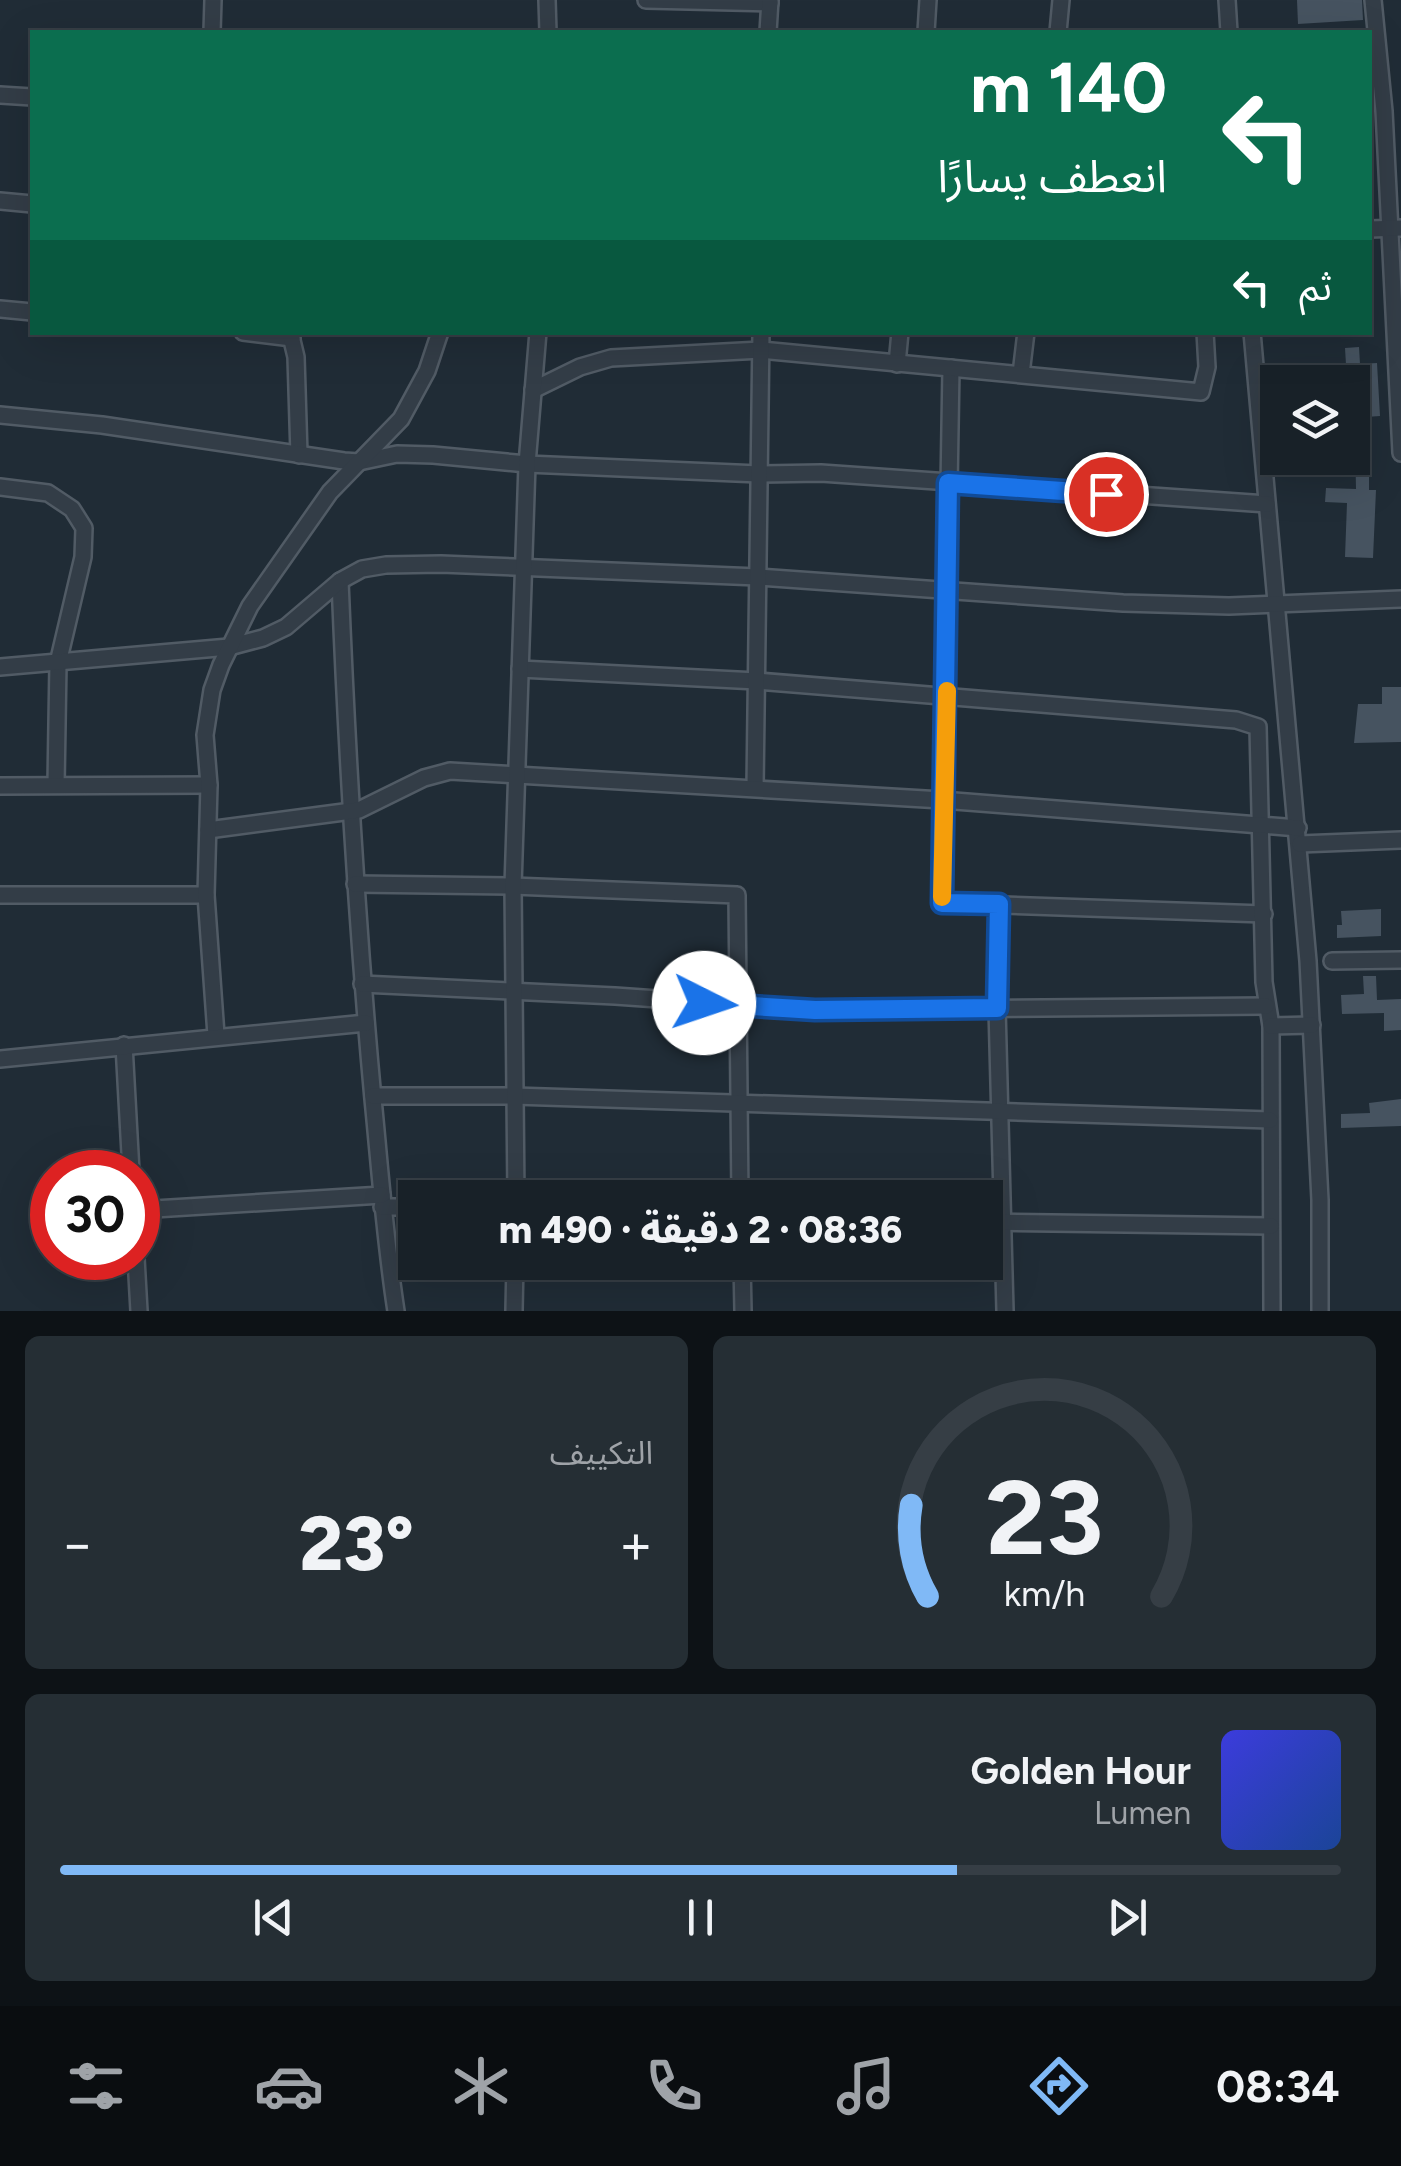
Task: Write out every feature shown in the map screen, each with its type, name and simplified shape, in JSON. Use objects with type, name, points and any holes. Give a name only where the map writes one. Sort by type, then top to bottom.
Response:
[{"type":"street","points":[[212,30],[213,0]]},
{"type":"street","points":[[547,0],[548,30]]},
{"type":"street","points":[[646,0],[770,1],[768,30]]},
{"type":"street","points":[[926,30],[928,0]]},
{"type":"street","points":[[1058,30],[1061,0]]},
{"type":"street","points":[[1227,0],[1229,30]]},
{"type":"street","points":[[1373,0],[1392,111],[1401,453]]},
{"type":"street","points":[[0,94],[30,97]]},
{"type":"street","points":[[0,201],[30,204]]},
{"type":"street","points":[[0,310],[30,312]]},
{"type":"street","points":[[291,335],[296,357],[299,455]]},
{"type":"street","points":[[216,1036],[206,895],[207,722],[212,690],[250,606],[283,556],[330,492],[401,419],[421,383],[439,335]]},
{"type":"street","points":[[516,1180],[513,886],[528,464],[538,335]]},
{"type":"street","points":[[755,788],[761,335]]},
{"type":"street","points":[[897,364],[900,335]]},
{"type":"street","points":[[1021,374],[1026,335]]},
{"type":"street","points":[[533,390],[580,367],[612,358],[761,350],[1201,392],[1207,367],[1205,335]]},
{"type":"street","points":[[1252,335],[1299,836],[1320,1200],[1320,1311]]},
{"type":"street","points":[[951,368],[942,903],[1264,914]]},
{"type":"street","points":[[0,415],[102,425],[359,462],[397,454],[528,464],[838,474],[1267,504]]},
{"type":"street","points":[[0,487],[48,493],[72,509],[84,528],[83,557],[58,663],[56,785]]},
{"type":"street","points":[[0,667],[229,646],[263,638],[286,627],[340,581],[362,569],[386,564],[758,577],[1123,602],[1276,604],[1401,598]]},
{"type":"street","points":[[340,581],[349,812],[362,984],[396,1311]]},
{"type":"street","points":[[520,669],[756,680],[1258,726],[1266,1006],[1271,1026],[1272,1311]]},
{"type":"street","points":[[208,830],[349,812],[441,772],[516,773],[942,800],[1195,818],[1260,826],[1299,836],[1401,840]]},
{"type":"street","points":[[0,786],[209,785]]},
{"type":"street","points":[[355,884],[738,895],[740,1180]]},
{"type":"street","points":[[0,895],[206,895]]},
{"type":"street","points":[[997,1180],[1002,1111],[997,1008],[999,904]]},
{"type":"street","points":[[1332,961],[1401,960]]},
{"type":"street","points":[[362,984],[815,1010],[1266,1006]]},
{"type":"street","points":[[0,1059],[366,1024]]},
{"type":"street","points":[[1271,1026],[1312,1025]]},
{"type":"street","points":[[124,1046],[130,1150]]},
{"type":"street","points":[[373,1096],[514,1096],[1270,1120]]},
{"type":"street","points":[[160,1209],[382,1201],[398,1204]]},
{"type":"street","points":[[1003,1222],[1271,1226]]},
{"type":"street","points":[[138,1280],[140,1311]]},
{"type":"street","points":[[514,1311],[515,1280]]},
{"type":"street","points":[[742,1280],[743,1311]]},
{"type":"street","points":[[1001,1280],[1005,1311]]},
{"type":"building","points":[[1297,0],[1362,0],[1363,20],[1298,24]]},
{"type":"building","points":[[1359,347],[1360,364],[1377,363],[1380,416],[1370,417],[1370,365],[1346,365],[1345,348]]},
{"type":"building","points":[[1356,475],[1369,475],[1369,490],[1376,490],[1373,558],[1345,557],[1347,503],[1325,502],[1326,488],[1356,489]]},
{"type":"building","points":[[1382,687],[1401,687],[1401,742],[1354,743],[1358,704],[1382,704]]},
{"type":"building","points":[[1381,909],[1381,936],[1337,938],[1337,925],[1342,925],[1341,911]]},
{"type":"building","points":[[1363,976],[1376,976],[1377,1000],[1401,999],[1401,1030],[1384,1031],[1384,1013],[1342,1014],[1341,995],[1364,994]]},
{"type":"building","points":[[1401,1099],[1401,1126],[1341,1128],[1341,1114],[1370,1113],[1369,1103]]},
{"type":"slow traffic","points":[[942,897],[947,691]]},
{"type":"route","points":[[704,1003],[815,1010],[997,1008],[999,904],[942,903],[948,483],[1106,494]]}]
